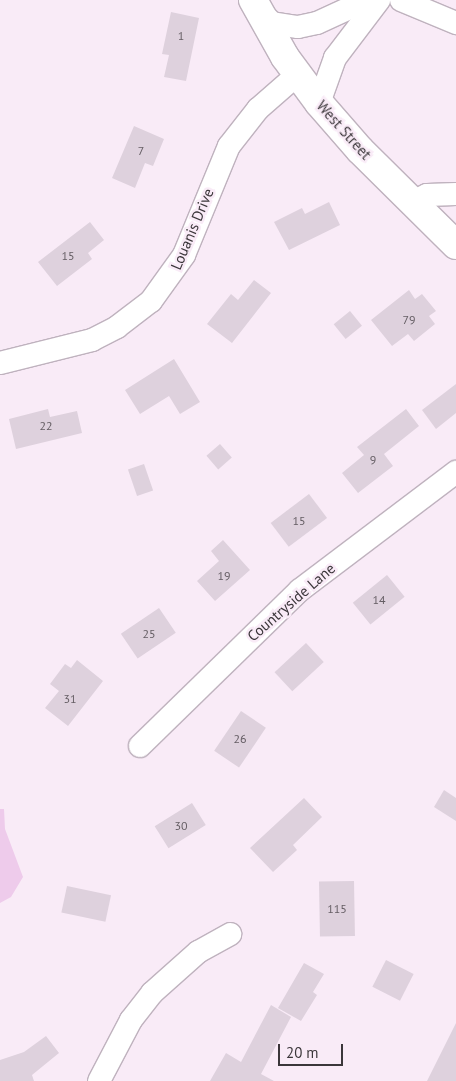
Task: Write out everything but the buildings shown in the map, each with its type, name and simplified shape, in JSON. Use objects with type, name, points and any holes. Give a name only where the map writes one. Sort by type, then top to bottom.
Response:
[{"type":"main road","name":"West Street","points":[[255,3],[297,74],[319,103],[360,150],[415,201],[456,245]]},
{"type":"street","points":[[255,3],[272,23],[298,27],[317,23],[367,0]]},
{"type":"street","points":[[319,103],[335,58],[379,0]]},
{"type":"street","points":[[401,0],[456,23]]},
{"type":"street","name":"Louanis Drive","points":[[0,363],[92,340],[117,327],[151,301],[184,255],[229,146],[258,109],[297,74]]},
{"type":"street","points":[[415,201],[427,195],[456,194]]},
{"type":"street","name":"Countryside Lane","points":[[140,746],[300,590],[456,472]]},
{"type":"street","points":[[99,1081],[131,1020],[152,993],[198,952],[230,934]]},
{"type":"shaded area","points":[[0,809],[4,809],[5,829],[23,877],[11,897],[0,903]]}]
